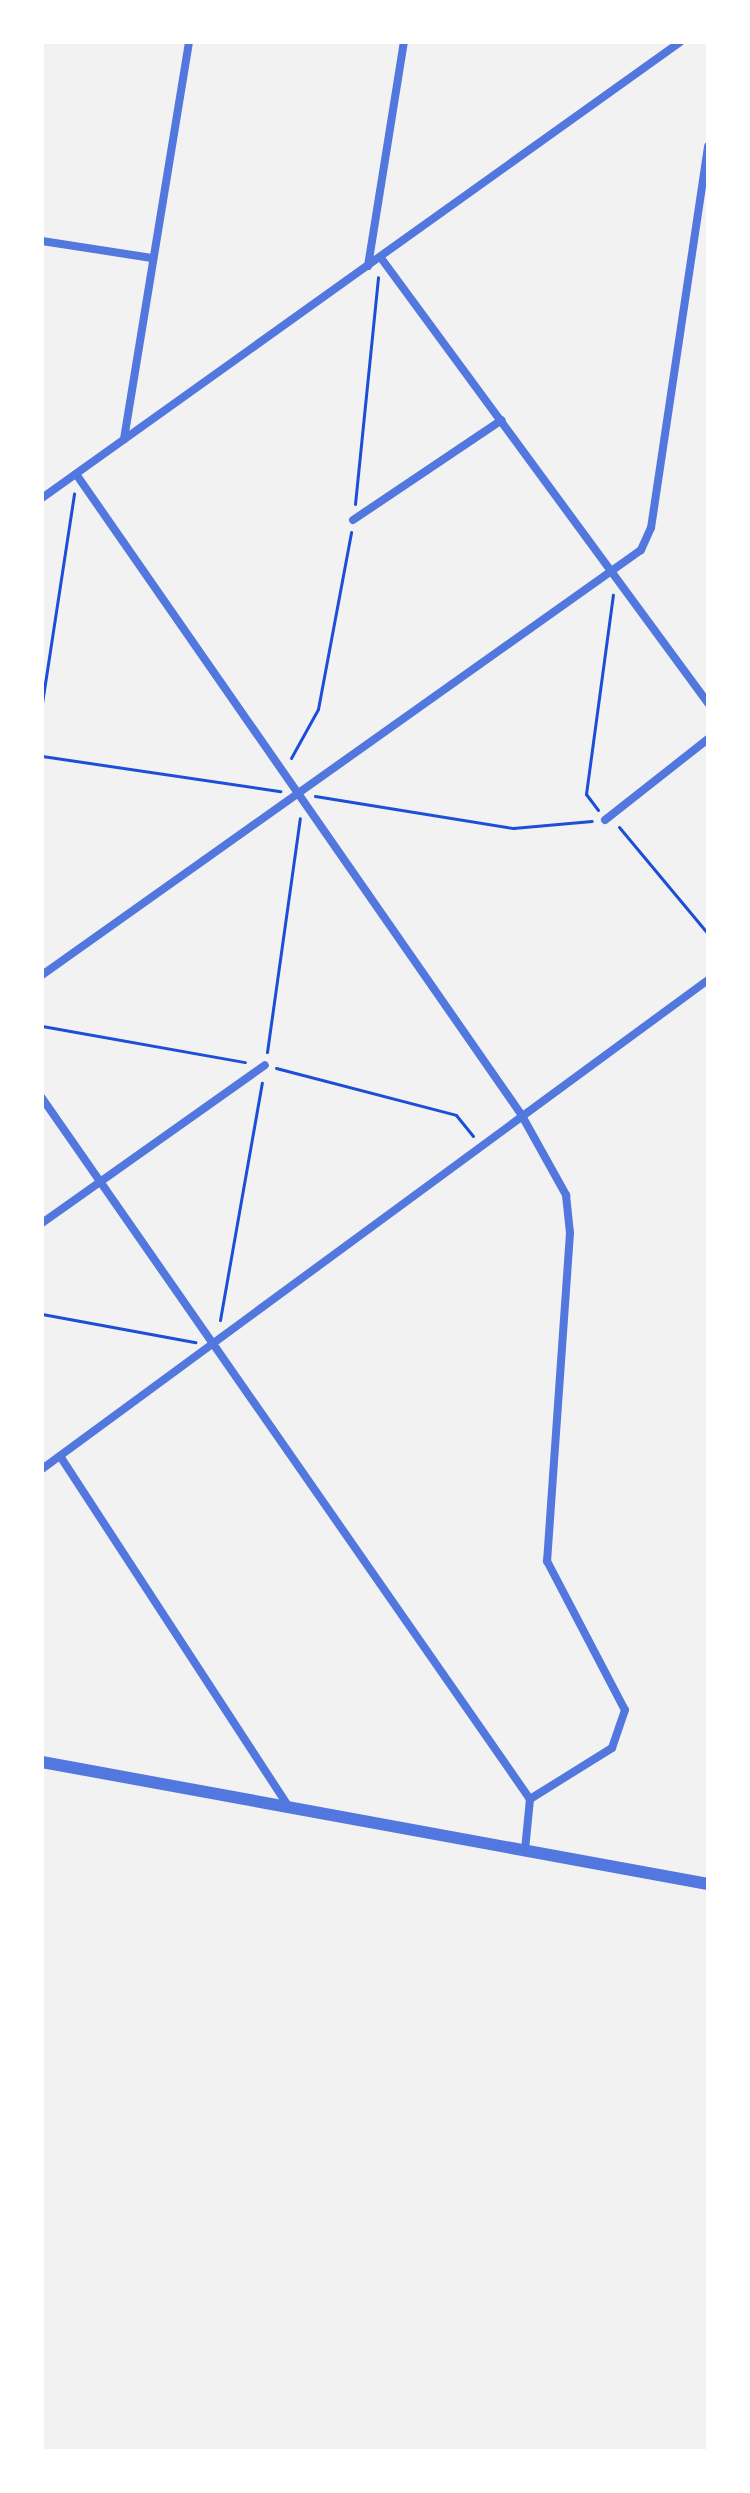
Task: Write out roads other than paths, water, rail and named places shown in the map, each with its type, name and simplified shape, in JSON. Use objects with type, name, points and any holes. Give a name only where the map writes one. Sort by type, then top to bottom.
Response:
[{"type":"street","points":[[124,439],[189,42]]},
{"type":"street","points":[[368,266],[404,42]]},
{"type":"street","points":[[42,498],[680,42]]},
{"type":"street","points":[[42,975],[616,573],[651,528],[708,146]]},
{"type":"street","points":[[42,241],[152,258]]},
{"type":"street","points":[[381,258],[616,573],[708,703]]},
{"type":"street","points":[[353,520],[502,420]]},
{"type":"street","points":[[76,474],[304,794],[521,1114],[566,1195],[570,1233],[547,1561],[625,1710],[612,1748],[530,1799]]},
{"type":"street","points":[[605,820],[708,739]]},
{"type":"street","points":[[42,1469],[216,1346],[521,1114],[708,980]]},
{"type":"street","points":[[42,1223],[265,1065]]},
{"type":"street","points":[[42,1098],[530,1799],[525,1850]]},
{"type":"street","points":[[60,1456],[290,1809]]},
{"type":"street","points":[[42,1762],[708,1884]]}]
